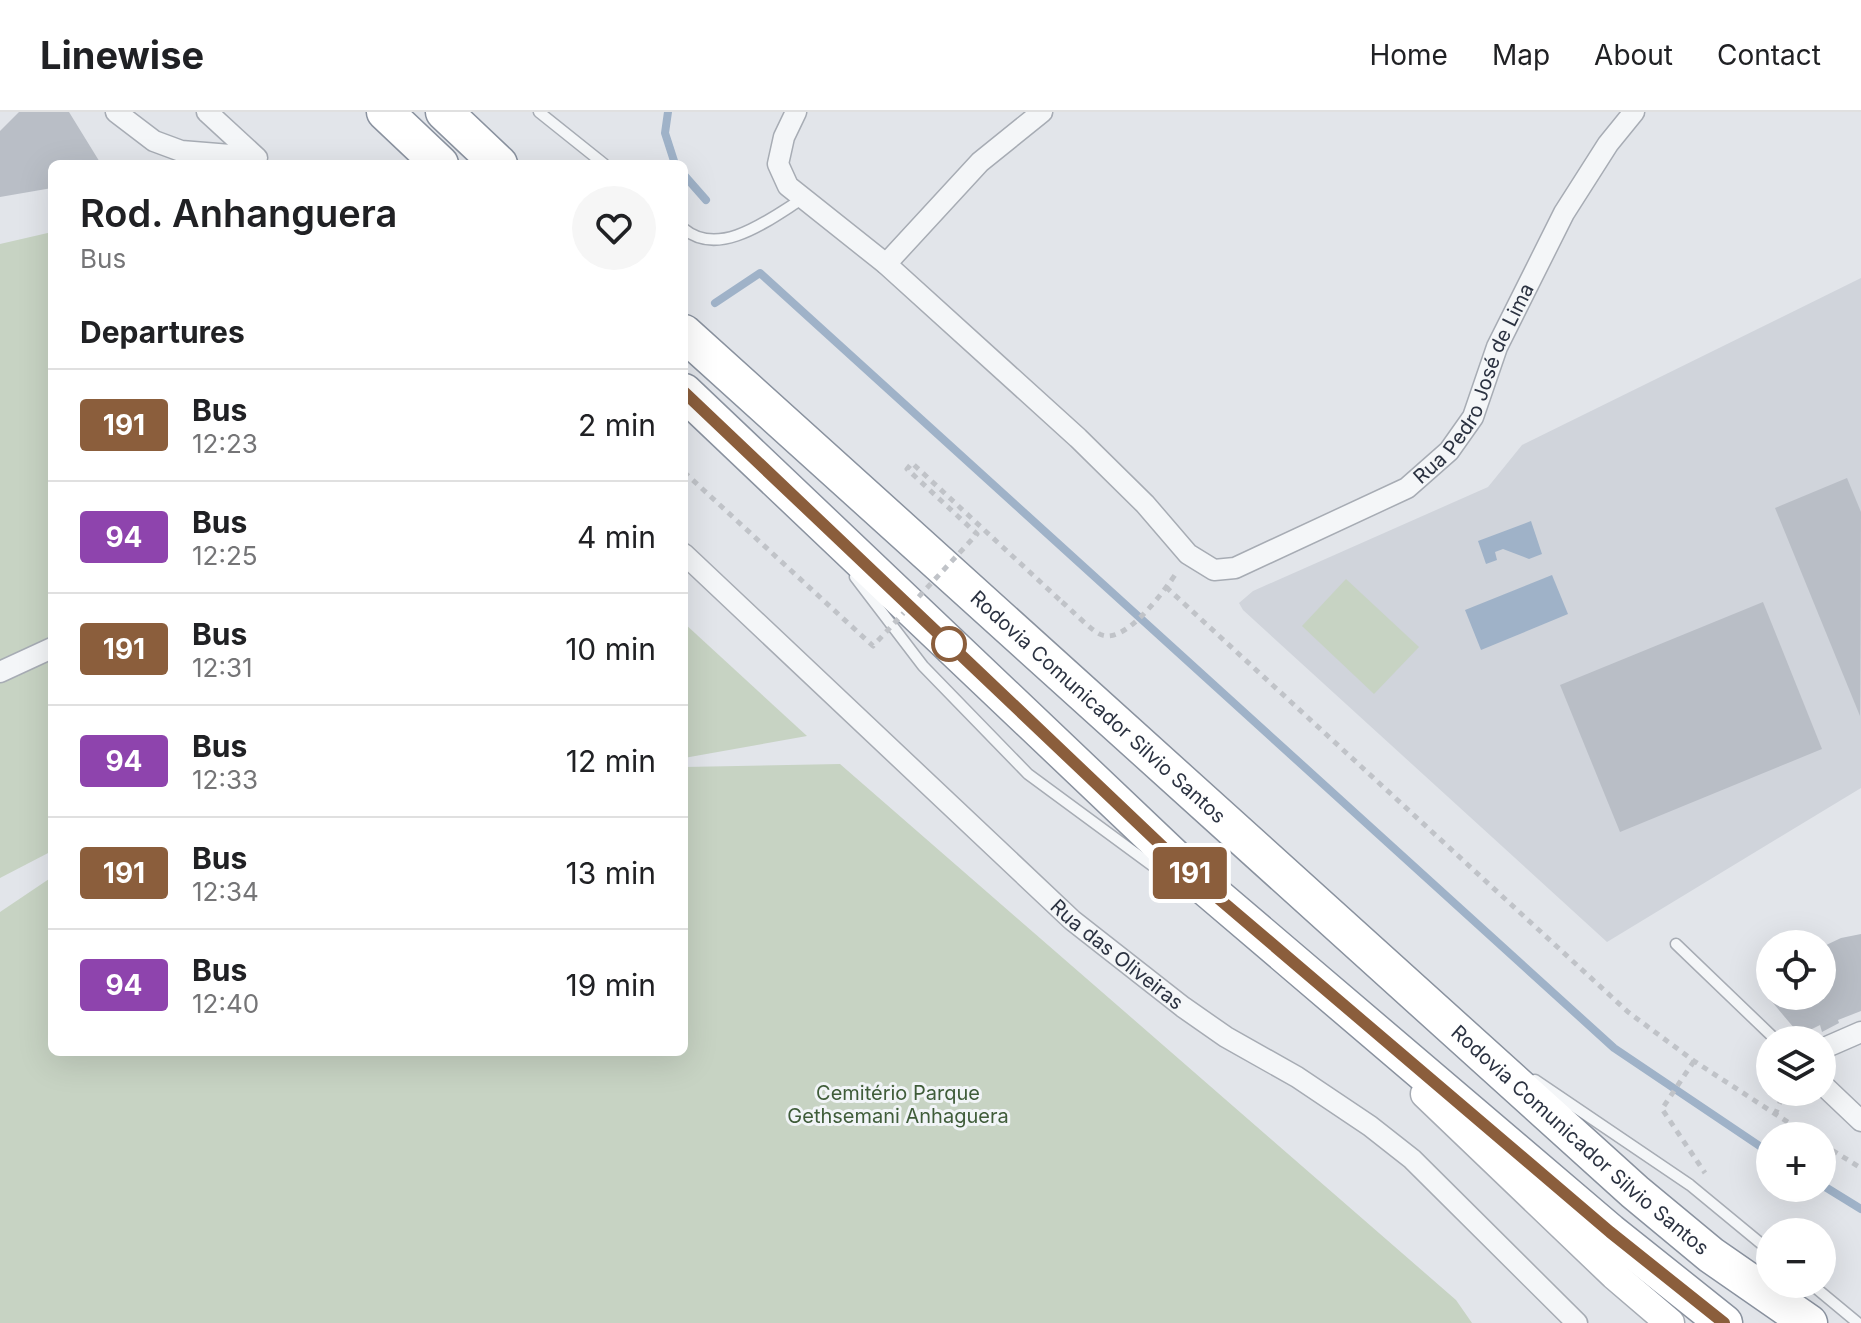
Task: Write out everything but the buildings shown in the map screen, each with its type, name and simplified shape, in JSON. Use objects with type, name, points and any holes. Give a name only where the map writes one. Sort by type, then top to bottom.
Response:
[{"type":"highway","points":[[385,112],[436,160]]},
{"type":"highway","points":[[444,112],[495,160]]},
{"type":"highway","name":"Rodovia Comunicador Silvio Santos","points":[[688,337],[1440,1017],[1679,1228],[1711,1255],[1809,1323]]},
{"type":"highway","points":[[688,396],[1204,886],[1610,1232],[1724,1323]]},
{"type":"main road","points":[[1315,983],[1438,1107],[1614,1275],[1670,1323]]},
{"type":"street","points":[[116,112],[154,141],[181,151],[260,160]]},
{"type":"street","points":[[207,112],[260,160]]},
{"type":"street","points":[[796,112],[784,137],[778,164],[788,186],[886,264],[980,162],[1042,112]]},
{"type":"street","name":"Rua Pedro José de Lima","points":[[886,264],[1078,438],[1145,504],[1188,554],[1214,570],[1235,568],[1407,488],[1449,451],[1473,417],[1497,347],[1564,213],[1608,144],[1634,112]]},
{"type":"street","name":"Rua das Oliveiras","points":[[688,558],[1072,920],[1157,989],[1226,1037],[1297,1077],[1370,1126],[1412,1159],[1577,1323]]},
{"type":"street","points":[[0,672],[48,650]]},
{"type":"street","points":[[1836,1043],[1861,1032]]},
{"type":"street","points":[[1836,1097],[1861,1121]]},
{"type":"lane","points":[[539,112],[599,160]]},
{"type":"lane","points":[[688,232],[717,241],[757,227],[802,199]]},
{"type":"lane","points":[[791,492],[838,555]]},
{"type":"lane","points":[[848,567],[923,666],[1028,774],[1157,869],[1204,886]]},
{"type":"lane","points":[[1676,944],[1761,1026]]},
{"type":"lane","points":[[1440,1017],[1517,1068]]},
{"type":"lane","points":[[1530,1077],[1690,1185],[1756,1239]]},
{"type":"lane","points":[[1828,1298],[1858,1323]]},
{"type":"path","points":[[688,476],[873,646],[977,534],[907,469],[912,463],[1101,635],[1116,636],[1127,630],[1166,587],[1628,1012],[1694,1061],[1786,1122]]},
{"type":"path","points":[[1694,1061],[1662,1109],[1705,1174]]},
{"type":"path","points":[[1775,1115],[1779,1106]]},
{"type":"path","points":[[1836,1153],[1861,1168]]},
{"type":"shaded area","points":[[1861,278],[1861,788],[1607,942],[1243,610],[1239,603],[1253,591],[1488,487],[1522,445]]},
{"type":"green space","points":[[48,233],[48,853],[0,878],[0,244]]},
{"type":"green space","points":[[1346,579],[1419,647],[1374,694],[1302,626]]},
{"type":"green space","points":[[688,627],[807,736],[688,757]]},
{"type":"green space","name":"Cemitério Parque Gethsemani Anhaguera","points":[[840,764],[1456,1300],[1472,1323],[0,1323],[0,912],[48,880],[48,1056],[688,1056],[688,767]]},
{"type":"water","points":[[1531,521],[1542,554],[1529,559],[1503,549],[1495,552],[1497,560],[1486,564],[1478,541]]},
{"type":"water","points":[[1552,575],[1568,614],[1481,650],[1465,610]]},
{"type":"waterway","points":[[668,112],[665,133],[674,160]]},
{"type":"waterway","points":[[688,180],[706,200]]},
{"type":"waterway","points":[[715,303],[760,273],[1614,1048],[1756,1144]]},
{"type":"waterway","points":[[1836,1194],[1861,1209]]},
{"type":"bus line","name":"191","points":[[688,396],[1204,886],[1610,1232],[1724,1323]]}]
